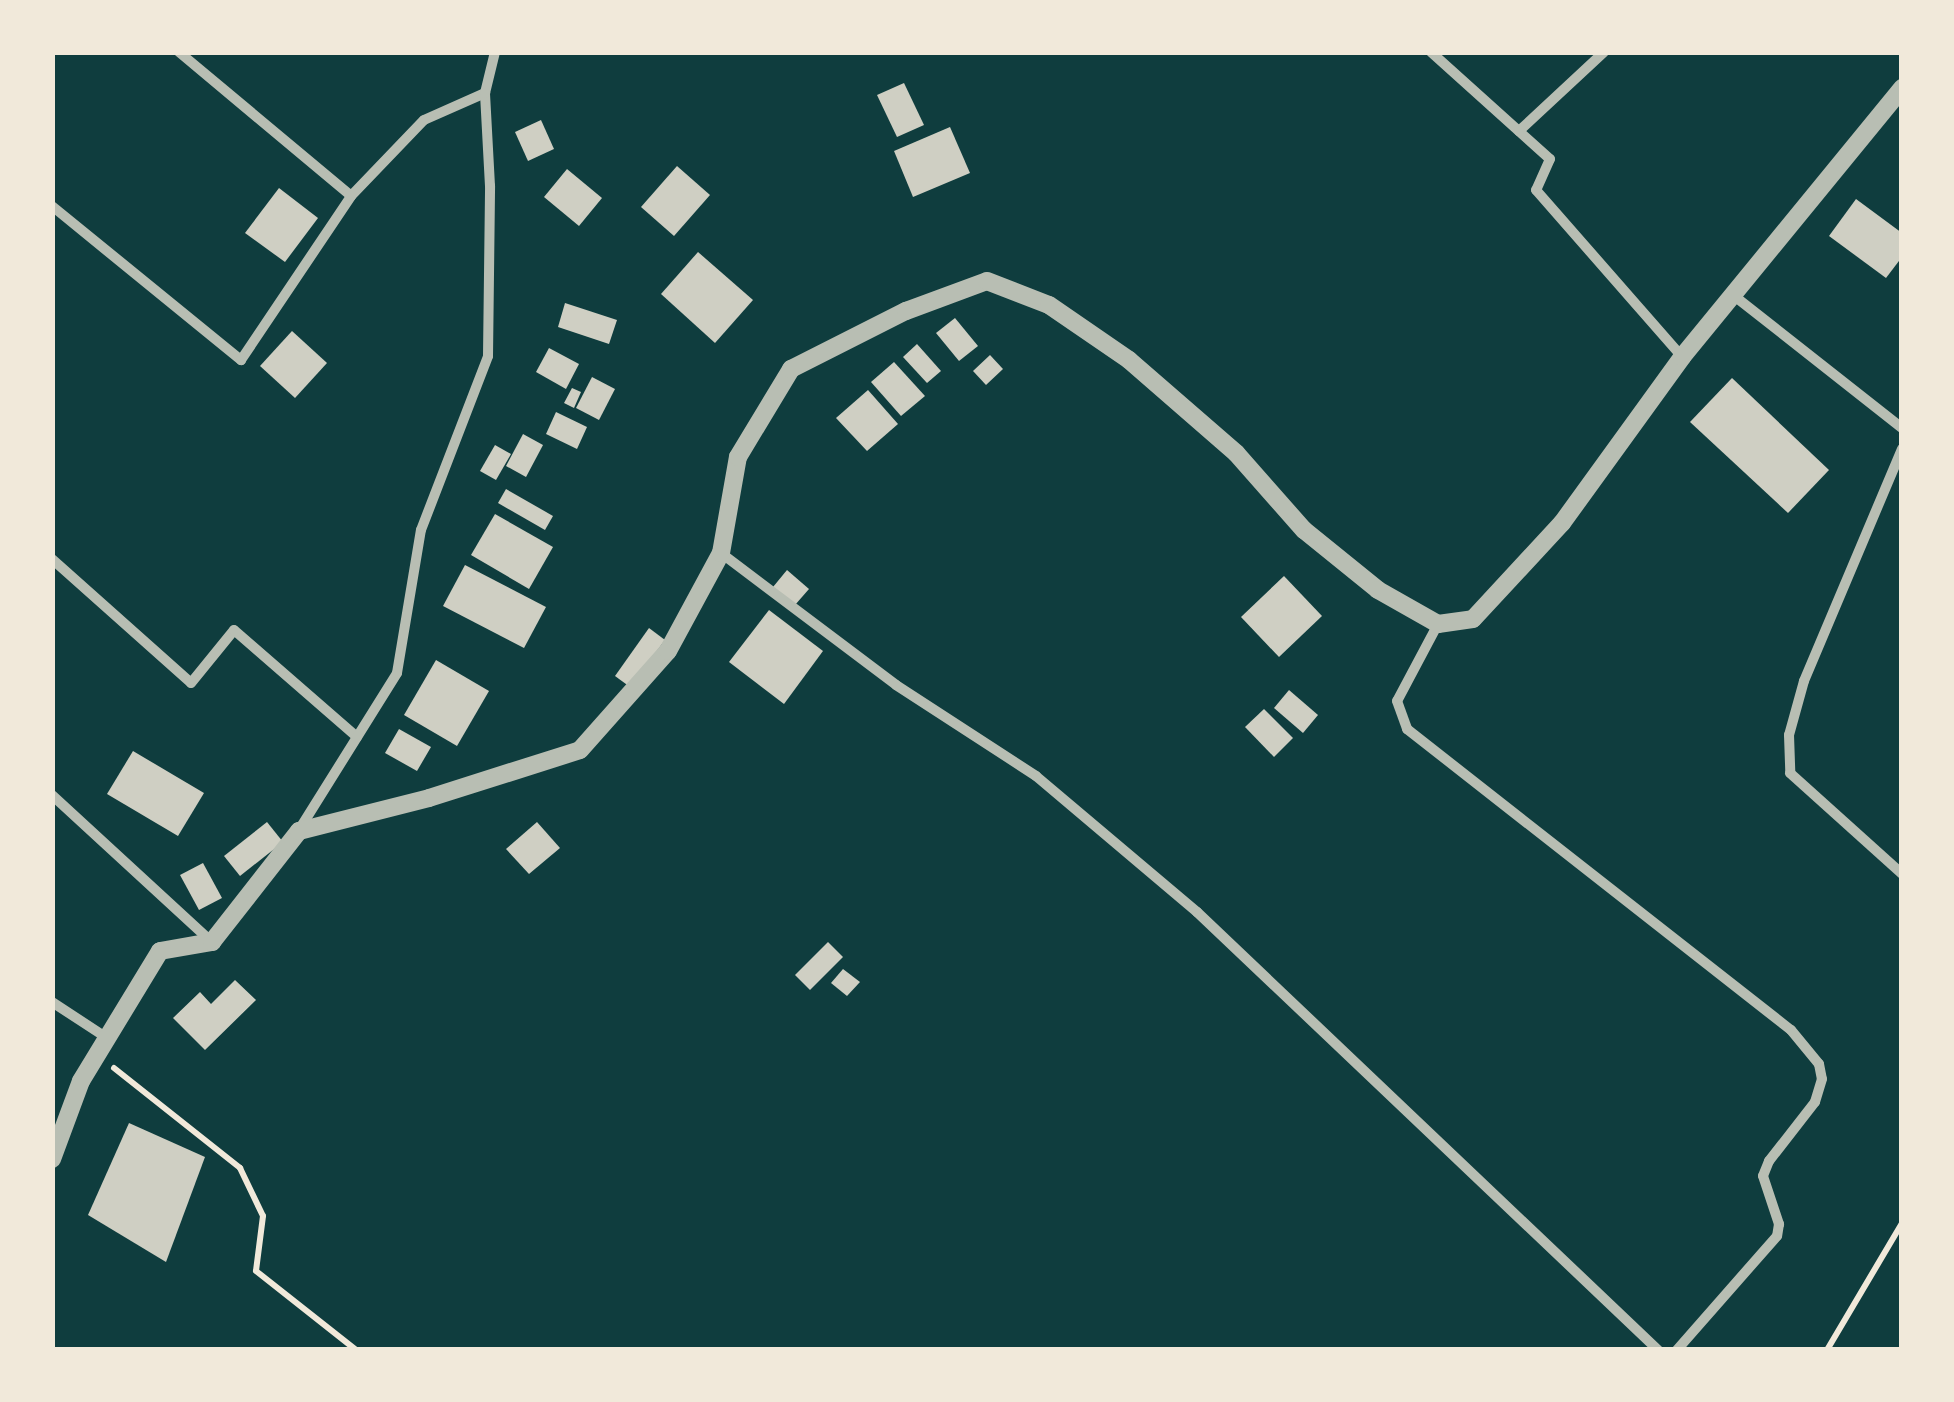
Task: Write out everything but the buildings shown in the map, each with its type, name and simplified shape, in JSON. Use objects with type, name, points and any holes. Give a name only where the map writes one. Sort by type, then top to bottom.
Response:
[{"type":"street","points":[[178,52],[351,196]]},
{"type":"street","points":[[52,1160],[81,1081],[160,951],[212,942],[299,831],[397,673],[421,530],[488,356],[490,186],[485,93],[495,52]]},
{"type":"street","points":[[1431,52],[1550,159],[1536,190],[1682,357]]},
{"type":"street","points":[[1518,131],[1604,52]]},
{"type":"street","points":[[299,831],[361,812],[430,798],[580,750],[668,651],[722,552],[738,457],[791,369],[906,311],[987,281],[1049,305],[1130,360],[1236,454],[1304,530],[1378,590],[1438,624],[1473,618],[1562,523],[1682,357],[1902,88]]},
{"type":"street","points":[[52,206],[242,360],[351,196],[424,120],[485,93]]},
{"type":"street","points":[[1732,296],[1902,428]]},
{"type":"street","points":[[1902,449],[1804,681],[1789,735],[1790,773],[1902,874]]},
{"type":"street","points":[[722,552],[896,685],[1036,776],[1197,912],[1658,1350]]},
{"type":"street","points":[[52,559],[191,682],[234,630],[356,737]]},
{"type":"street","points":[[1438,624],[1397,701],[1407,729],[1791,1030],[1819,1064],[1822,1080],[1815,1102],[1769,1161],[1764,1176],[1779,1224],[1778,1236],[1676,1350]]},
{"type":"street","points":[[52,795],[212,942]]},
{"type":"street","points":[[52,1002],[107,1038]]},
{"type":"path","points":[[96,1056],[144,1089],[240,1168],[264,1216],[256,1271],[356,1350]]},
{"type":"path","points":[[1827,1350],[1902,1224]]}]
